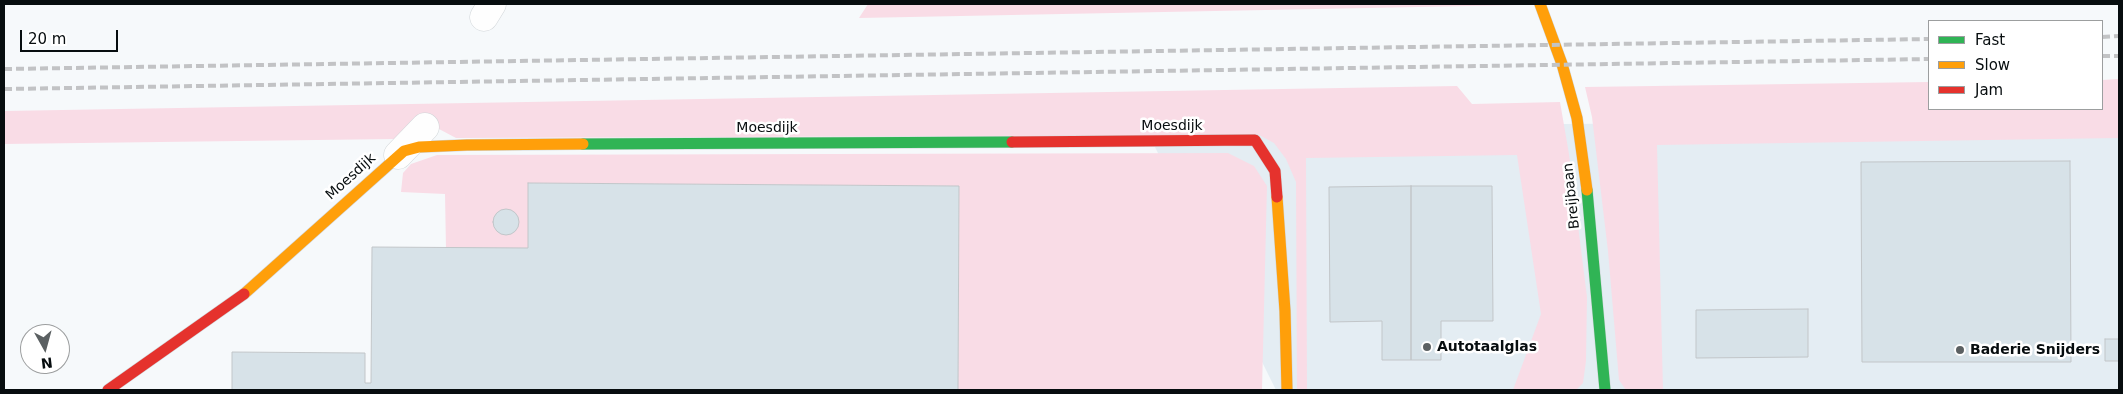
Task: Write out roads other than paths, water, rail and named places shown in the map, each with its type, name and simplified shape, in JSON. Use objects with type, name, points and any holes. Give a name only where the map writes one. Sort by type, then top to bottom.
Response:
[{"type":"street","name":"Breijbaan","points":[[1540,4],[1564,70],[1577,118],[1587,193],[1605,390]]},
{"type":"street","points":[[398,155],[425,127]]},
{"type":"street","name":"Moesdijk","points":[[108,390],[237,300],[398,155],[404,151],[420,147],[467,145],[1254,140],[1275,171],[1285,311],[1288,390]]},
{"type":"railway","points":[[2103,37],[2119,36]]},
{"type":"railway","points":[[4,69],[1928,39]]},
{"type":"railway","points":[[2103,56],[2119,56]]},
{"type":"railway","points":[[4,89],[1928,59]]},
{"type":"place","name":"Autotaalglas","points":[[1427,347]]},
{"type":"place","name":"Baderie Snijders","points":[[1960,350]]}]
